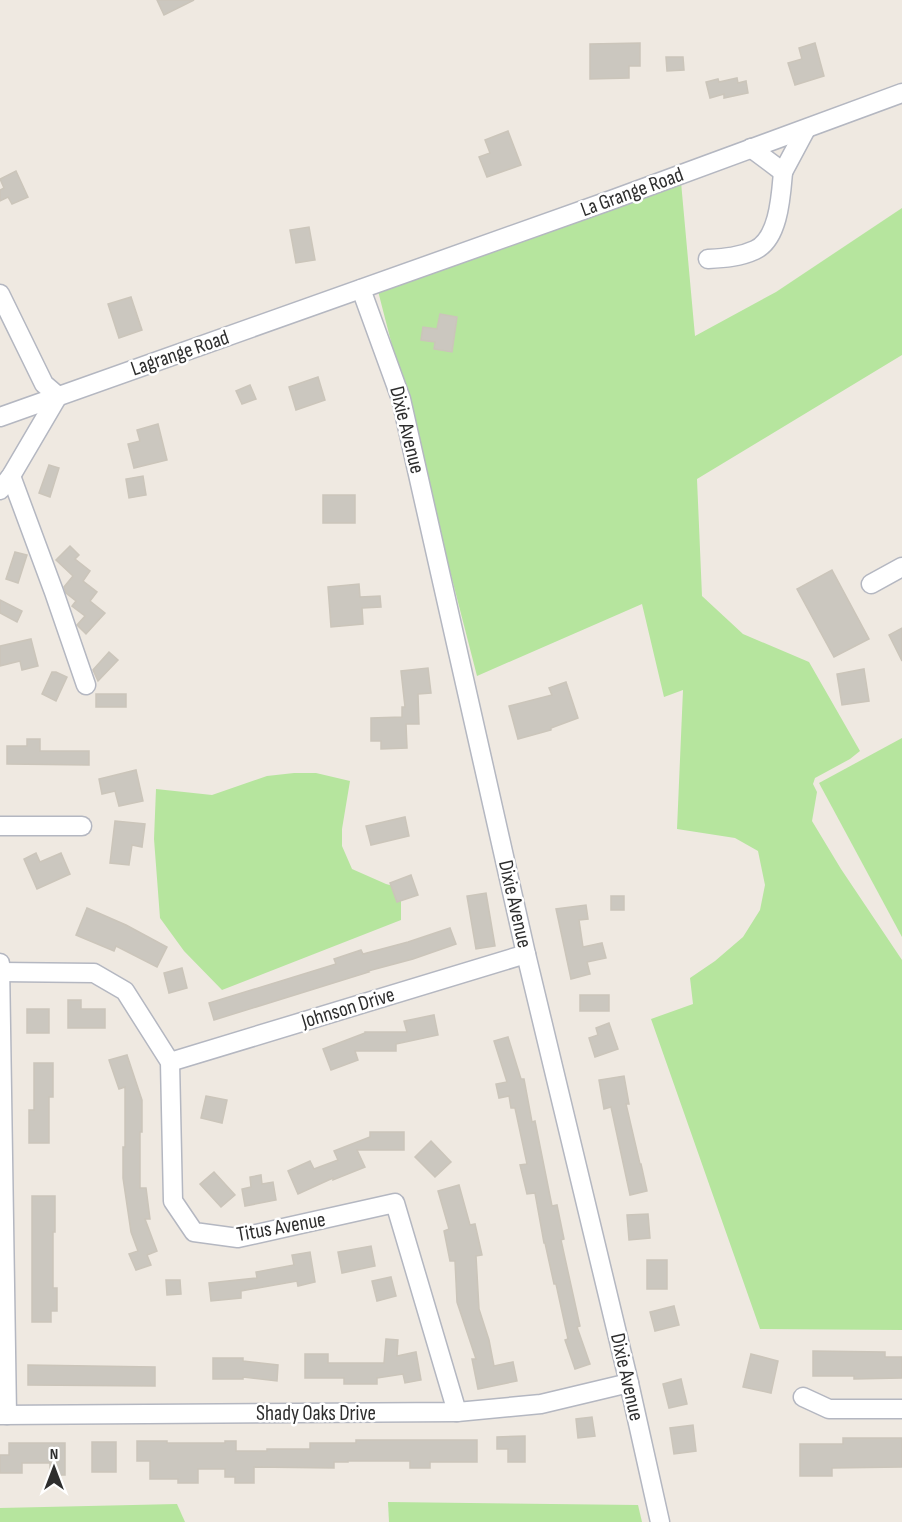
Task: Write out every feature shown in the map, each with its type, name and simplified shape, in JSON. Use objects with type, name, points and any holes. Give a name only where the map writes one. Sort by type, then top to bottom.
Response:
[{"type":"street","name":"La Grange Road","points":[[361,289],[902,93]]},
{"type":"street","points":[[708,260],[736,257],[758,249],[769,238],[776,222],[783,172],[806,129]]},
{"type":"street","points":[[752,148],[783,172]]},
{"type":"street","name":"Lagrange Road","points":[[0,417],[361,289]]},
{"type":"street","name":"Dixie Avenue","points":[[361,289],[401,399],[526,954],[660,1522]]},
{"type":"street","points":[[0,294],[44,384],[58,396],[5,483],[54,592],[86,685]]},
{"type":"street","points":[[872,584],[902,567]]},
{"type":"street","points":[[0,826],[82,825]]},
{"type":"street","name":"Johnson Drive","points":[[170,1062],[526,954]]},
{"type":"street","points":[[0,963],[3,1415]]},
{"type":"street","points":[[0,972],[94,973],[125,991],[170,1062]]},
{"type":"street","name":"Titus Avenue","points":[[170,1062],[173,1201],[194,1232],[238,1238],[395,1203],[457,1412]]},
{"type":"street","name":"Shady Oaks Drive","points":[[3,1415],[457,1412],[541,1404],[629,1383]]},
{"type":"street","points":[[803,1397],[829,1409],[902,1409]]},
{"type":"green space","points":[[681,182],[695,336],[776,292],[902,208],[902,355],[697,479],[702,596],[743,634],[809,662],[860,751],[815,778],[813,784],[817,792],[812,821],[902,960],[902,1330],[760,1329],[651,1019],[693,1004],[690,978],[715,961],[743,937],[760,910],[765,885],[758,851],[735,838],[677,829],[683,690],[664,697],[642,604],[477,676],[378,291]]},
{"type":"green space","points":[[902,738],[902,937],[819,783]]},
{"type":"green space","points":[[316,773],[350,781],[342,829],[342,846],[352,869],[401,888],[401,920],[222,990],[184,951],[160,918],[154,839],[156,789],[212,795],[267,776]]},
{"type":"green space","points":[[388,1502],[638,1505],[642,1522],[389,1522]]},
{"type":"green space","points":[[177,1504],[185,1522],[0,1522],[0,1508]]},
{"type":"building","points":[[157,0],[194,0],[164,15]]},
{"type":"building","points":[[640,43],[640,66],[629,66],[629,78],[590,79],[590,44]]},
{"type":"building","points":[[815,43],[824,76],[795,85],[788,63],[802,59],[799,48]]},
{"type":"building","points":[[666,57],[683,57],[684,70],[667,71]]},
{"type":"building","points":[[737,78],[738,83],[746,81],[748,93],[724,98],[724,94],[710,98],[706,82]]},
{"type":"building","points":[[508,131],[521,165],[487,177],[479,157],[490,153],[485,140]]},
{"type":"building","points":[[16,171],[28,197],[12,204],[8,197],[0,201],[0,190],[4,188],[0,179]]},
{"type":"building","points":[[309,227],[315,260],[296,263],[290,230]]},
{"type":"building","points":[[131,297],[142,330],[119,338],[108,304]]},
{"type":"building","points":[[440,314],[457,317],[452,352],[434,349],[435,342],[421,340],[423,327],[437,329]]},
{"type":"building","points":[[318,377],[325,400],[296,410],[289,387]]},
{"type":"building","points":[[250,385],[256,399],[242,404],[236,391]]},
{"type":"building","points":[[158,424],[167,460],[134,468],[128,444],[140,441],[137,430]]},
{"type":"building","points":[[49,465],[59,468],[50,497],[39,493]]},
{"type":"building","points":[[143,476],[146,495],[129,498],[126,479]]},
{"type":"building","points":[[323,495],[355,495],[355,523],[323,523]]},
{"type":"building","points":[[70,546],[79,555],[75,559],[90,571],[83,581],[97,592],[90,601],[105,613],[86,634],[77,625],[85,616],[72,606],[76,601],[66,593],[64,587],[73,576],[56,560]]},
{"type":"building","points":[[15,552],[27,555],[18,583],[6,579]]},
{"type":"building","points":[[832,570],[869,639],[834,657],[797,589]]},
{"type":"building","points":[[359,584],[360,597],[380,596],[381,607],[362,608],[363,624],[331,627],[328,587]]},
{"type":"building","points":[[0,600],[22,611],[17,622],[0,613]]},
{"type":"building","points":[[902,628],[902,661],[889,635]]},
{"type":"building","points":[[31,639],[38,666],[22,670],[20,661],[0,666],[0,646]]},
{"type":"building","points":[[109,652],[118,660],[98,681],[93,670]]},
{"type":"building","points":[[428,668],[431,693],[418,694],[419,724],[406,724],[407,748],[381,749],[381,741],[371,741],[371,718],[402,717],[402,707],[405,707],[401,671]]},
{"type":"building","points":[[864,669],[869,701],[842,705],[837,674]]},
{"type":"building","points":[[52,672],[67,677],[56,701],[42,694]]},
{"type":"building","points":[[566,682],[578,718],[551,728],[551,730],[518,739],[509,706],[552,695],[549,688]]},
{"type":"building","points":[[96,694],[126,694],[126,707],[96,707]]},
{"type":"building","points":[[27,739],[40,739],[40,751],[89,751],[89,765],[7,764],[7,746],[27,746]]},
{"type":"building","points":[[136,770],[143,801],[119,806],[115,791],[102,794],[99,779]]},
{"type":"building","points":[[405,817],[409,836],[371,845],[366,826]]},
{"type":"building","points":[[115,821],[145,824],[142,847],[132,845],[129,865],[110,863]]},
{"type":"building","points":[[36,853],[40,862],[61,853],[70,874],[37,889],[24,859]]},
{"type":"building","points":[[411,875],[418,895],[397,902],[390,883]]},
{"type":"building","points":[[486,893],[495,946],[476,949],[467,896]]},
{"type":"building","points":[[611,896],[624,896],[624,910],[611,910]]},
{"type":"building","points":[[586,905],[588,919],[579,920],[583,947],[602,943],[606,958],[587,962],[590,974],[571,979],[556,909]]},
{"type":"building","points":[[87,908],[126,925],[167,947],[157,967],[116,946],[114,951],[76,935]]},
{"type":"building","points":[[450,928],[456,944],[214,1020],[209,1003],[336,964],[334,959],[361,950],[363,954]]},
{"type":"building","points":[[182,968],[187,988],[169,993],[164,973]]},
{"type":"building","points":[[580,995],[609,995],[609,1011],[580,1011]]},
{"type":"building","points":[[68,1000],[81,1000],[81,1009],[105,1009],[105,1028],[68,1028]]},
{"type":"building","points":[[27,1009],[49,1009],[49,1033],[27,1033]]},
{"type":"building","points":[[434,1015],[438,1035],[396,1044],[396,1051],[355,1051],[358,1060],[331,1070],[323,1049],[365,1032],[407,1032],[404,1021]]},
{"type":"building","points":[[609,1023],[618,1049],[595,1057],[589,1038],[598,1035],[596,1028]]},
{"type":"building","points":[[508,1037],[521,1079],[524,1079],[532,1122],[535,1121],[552,1206],[557,1205],[564,1239],[561,1240],[580,1326],[577,1327],[590,1364],[575,1369],[565,1340],[568,1339],[544,1243],[535,1193],[527,1194],[520,1165],[527,1164],[515,1108],[511,1108],[509,1096],[499,1098],[496,1084],[507,1082],[494,1041]]},
{"type":"building","points":[[127,1055],[142,1100],[140,1188],[146,1188],[150,1219],[145,1219],[157,1251],[147,1255],[151,1265],[136,1270],[129,1254],[138,1251],[131,1232],[123,1178],[125,1087],[119,1089],[109,1060]]},
{"type":"building","points":[[34,1063],[53,1063],[53,1097],[49,1097],[49,1143],[29,1143],[29,1110],[34,1110]]},
{"type":"building","points":[[624,1076],[629,1104],[626,1104],[647,1191],[630,1195],[611,1107],[604,1109],[599,1080]]},
{"type":"building","points":[[206,1096],[227,1100],[222,1123],[201,1118]]},
{"type":"building","points":[[370,1132],[404,1132],[404,1150],[357,1150],[365,1167],[298,1194],[288,1171],[310,1161],[314,1169],[338,1160],[334,1151],[370,1137]]},
{"type":"building","points":[[431,1141],[451,1162],[435,1177],[415,1157]]},
{"type":"building","points":[[214,1172],[235,1195],[221,1207],[200,1184]]},
{"type":"building","points":[[261,1175],[262,1184],[273,1182],[276,1200],[245,1206],[242,1189],[251,1187],[250,1177]]},
{"type":"building","points":[[459,1185],[470,1225],[475,1224],[482,1255],[476,1256],[479,1309],[494,1366],[513,1362],[517,1381],[478,1389],[472,1359],[476,1359],[457,1302],[455,1261],[450,1261],[444,1231],[449,1229],[438,1191]]},
{"type":"building","points":[[32,1196],[55,1196],[53,1288],[57,1288],[57,1311],[51,1311],[51,1322],[32,1322]]},
{"type":"building","points":[[648,1214],[650,1238],[629,1240],[627,1215]]},
{"type":"building","points":[[371,1246],[375,1266],[342,1273],[338,1252]]},
{"type":"building","points":[[310,1252],[315,1282],[298,1286],[297,1281],[241,1291],[241,1298],[211,1301],[209,1283],[257,1278],[256,1272],[294,1265],[292,1255]]},
{"type":"building","points":[[647,1260],[667,1260],[667,1289],[647,1289]]},
{"type":"building","points":[[391,1277],[396,1296],[377,1301],[372,1281]]},
{"type":"building","points":[[166,1280],[180,1280],[181,1294],[167,1295]]},
{"type":"building","points":[[674,1306],[679,1325],[655,1331],[650,1312]]},
{"type":"building","points":[[386,1339],[398,1340],[397,1356],[416,1352],[421,1380],[405,1383],[403,1374],[377,1378],[377,1384],[344,1384],[344,1378],[305,1378],[305,1354],[328,1354],[328,1363],[384,1363]]},
{"type":"building","points":[[813,1351],[885,1352],[885,1357],[902,1357],[902,1378],[854,1379],[854,1376],[813,1376]]},
{"type":"building","points":[[751,1354],[778,1361],[771,1393],[743,1387]]},
{"type":"building","points":[[213,1358],[243,1358],[243,1361],[278,1365],[277,1381],[243,1377],[243,1379],[213,1379]]},
{"type":"building","points":[[28,1365],[155,1367],[155,1386],[28,1385]]},
{"type":"building","points":[[681,1379],[687,1404],[669,1408],[663,1384]]},
{"type":"building","points":[[592,1417],[595,1436],[578,1438],[576,1419]]},
{"type":"building","points":[[693,1425],[696,1451],[674,1454],[670,1428]]},
{"type":"building","points":[[525,1436],[525,1462],[508,1462],[508,1449],[497,1449],[497,1437]]},
{"type":"building","points":[[843,1438],[902,1438],[902,1467],[832,1468],[832,1476],[800,1476],[800,1444],[843,1444]]},
{"type":"building","points":[[356,1440],[477,1440],[477,1462],[430,1462],[430,1468],[410,1468],[410,1461],[334,1462],[334,1468],[254,1467],[254,1483],[235,1483],[235,1477],[225,1477],[225,1469],[198,1469],[198,1483],[178,1483],[178,1479],[150,1479],[150,1461],[137,1461],[137,1441],[225,1443],[225,1441],[236,1441],[236,1451],[267,1451],[267,1449],[310,1449],[310,1443],[356,1443]]},
{"type":"building","points":[[92,1442],[116,1442],[116,1472],[92,1472]]},
{"type":"building","points":[[9,1443],[65,1443],[65,1475],[50,1475],[50,1463],[22,1463],[22,1473],[0,1473],[0,1455],[9,1455]]}]
